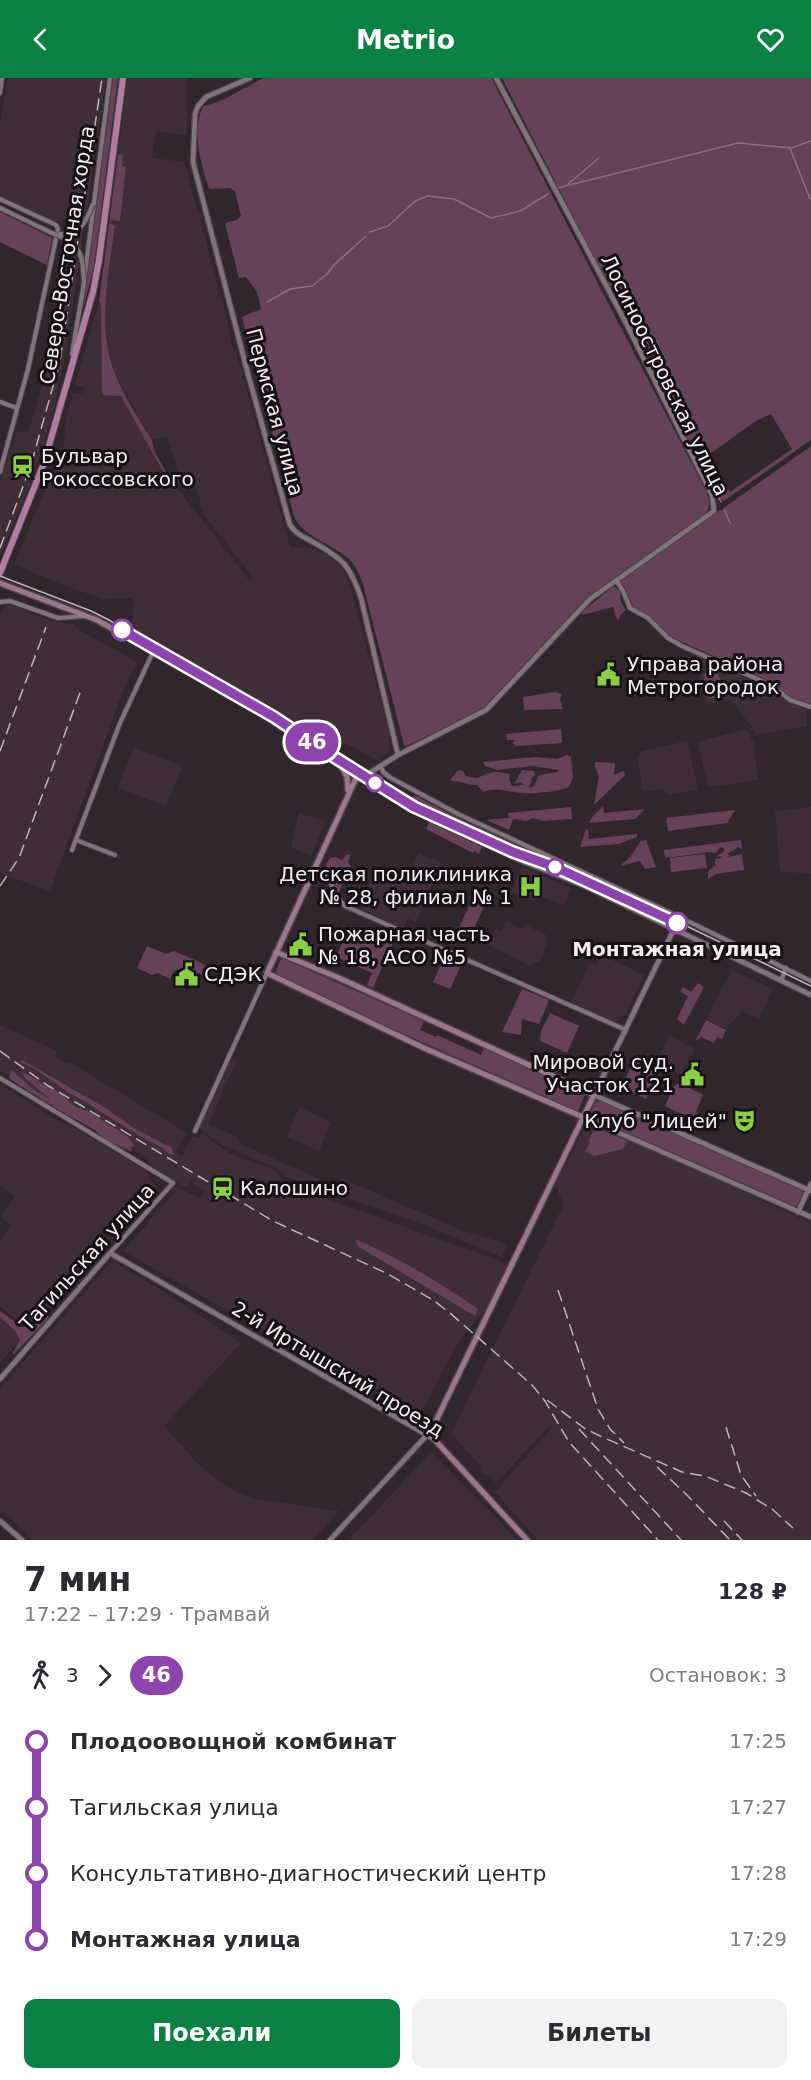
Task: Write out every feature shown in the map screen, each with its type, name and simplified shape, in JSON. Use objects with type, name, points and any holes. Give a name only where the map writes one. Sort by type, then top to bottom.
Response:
[{"type":"main road","name":"Северо-Восточная хорда","points":[[0,572],[50,442],[93,292],[123,78]]},
{"type":"main road","points":[[0,584],[97,620],[256,711],[357,776],[267,973],[424,1048],[583,1117]]},
{"type":"main road","points":[[342,766],[348,781],[347,795]]},
{"type":"main road","points":[[276,952],[339,978],[594,1095],[454,1385],[427,1435]]},
{"type":"main road","name":"2-й Иртышский проезд","points":[[427,1435],[433,1438],[527,1540]]},
{"type":"street","points":[[0,93],[2,78]]},
{"type":"street","name":"Северо-Восточная хорда","points":[[0,572],[53,431],[72,355],[84,282],[110,78]]},
{"type":"street","name":"Пермская улица","points":[[250,78],[206,97],[198,106],[195,114],[194,165],[250,382],[291,525],[298,534],[338,558],[354,577],[364,609],[398,755]]},
{"type":"street","name":"Лосиноостровская улица","points":[[357,776],[364,775],[486,710],[590,599],[714,511],[714,502],[626,323],[496,78]]},
{"type":"street","points":[[0,199],[56,225],[56,239],[28,369],[0,472]]},
{"type":"street","points":[[52,233],[68,234],[78,231],[85,224],[93,204]]},
{"type":"street","points":[[0,208],[70,240],[78,248],[82,258],[84,282]]},
{"type":"street","points":[[0,402],[17,408]]},
{"type":"street","points":[[616,580],[630,608],[648,618],[668,638],[773,686],[790,700],[811,707]]},
{"type":"street","points":[[0,602],[10,601],[53,617],[85,616]]},
{"type":"street","points":[[72,850],[120,723],[153,652]]},
{"type":"street","points":[[380,766],[384,774],[420,795],[811,981]]},
{"type":"street","points":[[357,776],[429,818],[585,886],[811,995]]},
{"type":"street","points":[[76,840],[116,855]]},
{"type":"street","points":[[559,876],[565,864]]},
{"type":"street","points":[[315,867],[326,874],[345,906],[626,1030]]},
{"type":"street","points":[[674,928],[594,1095],[810,1190]]},
{"type":"street","points":[[781,981],[786,968]]},
{"type":"street","points":[[195,1131],[267,973]]},
{"type":"street","name":"Тагильская улица","points":[[0,1077],[173,1183],[0,1379]]},
{"type":"street","points":[[583,1117],[811,1217]]},
{"type":"street","points":[[798,1212],[811,1184]]},
{"type":"street","name":"2-й Иртышский проезд","points":[[110,1253],[427,1435]]},
{"type":"street","points":[[330,1540],[427,1435]]},
{"type":"street","points":[[0,1521],[21,1540]]},
{"type":"shaded area","points":[[8,78],[106,78],[67,345],[51,421],[31,482],[0,556],[0,483],[17,431],[28,433],[41,390],[73,221],[55,222],[0,196],[0,123]]},
{"type":"shaded area","points":[[113,78],[118,78],[94,266],[83,309]]},
{"type":"shaded area","points":[[127,78],[187,78],[187,135],[156,131],[152,158],[184,162],[225,312],[233,352],[236,351],[290,547],[312,548],[327,555],[346,574],[390,736],[389,751],[377,760],[332,736],[325,744],[178,656],[180,652],[170,648],[168,651],[132,630],[133,598],[104,599],[63,585],[14,564],[64,445],[65,425],[73,393],[84,393],[84,387],[75,385],[99,302],[101,302],[102,395],[121,395],[161,468],[175,486],[177,485],[177,488],[249,580],[252,578],[204,515],[195,483],[178,473],[168,437],[152,440],[115,374],[108,347],[105,302],[115,225],[110,224],[111,220],[120,221],[126,167],[122,166],[123,155],[118,154]]},
{"type":"shaded area","points":[[264,78],[491,78],[709,499],[709,507],[705,515],[590,596],[486,708],[406,746],[363,584],[357,570],[342,554],[303,529],[294,516],[242,317],[261,309],[257,292],[246,277],[239,278],[225,223],[237,220],[241,216],[235,191],[230,188],[209,189],[200,159],[198,126],[203,106],[226,98]]},
{"type":"shaded area","points":[[502,78],[811,78],[811,440],[724,501],[719,500]],"holes":[[[771,414],[792,449],[730,492],[709,454],[755,422]]]},
{"type":"shaded area","points":[[118,154],[123,155],[122,166],[126,167],[120,221],[111,220],[110,224],[115,225],[107,281],[105,320],[110,358],[116,376],[152,440],[154,451],[170,479],[161,468],[121,396],[102,395],[101,303],[99,302]]},
{"type":"shaded area","points":[[0,212],[52,238],[47,265],[0,242]]},
{"type":"shaded area","points":[[811,446],[811,704],[786,694],[774,683],[669,636],[634,609],[618,580],[720,510],[724,510],[725,507]]},
{"type":"shaded area","points":[[614,586],[620,591],[621,602],[626,610],[619,619],[617,620],[613,607],[582,615],[583,611]]},
{"type":"shaded area","points":[[7,603],[52,621],[75,624],[74,627],[137,662],[121,696],[50,891],[0,873],[0,617]]},
{"type":"shaded area","points":[[695,656],[767,688],[772,687],[776,694],[806,710],[807,726],[757,734],[731,700],[706,705]]},
{"type":"shaded area","points":[[718,670],[723,696],[708,699],[703,674]]},
{"type":"shaded area","points":[[555,692],[562,694],[560,699],[563,709],[524,710],[523,697]]},
{"type":"shaded area","points":[[561,729],[562,743],[516,746],[513,743],[515,740],[507,740],[506,734]]},
{"type":"shaded area","points":[[746,729],[754,743],[758,780],[708,787],[698,742]]},
{"type":"shaded area","points":[[687,741],[698,789],[669,795],[661,789],[643,791],[637,757],[642,751]]},
{"type":"shaded area","points":[[134,747],[182,766],[166,806],[118,788]]},
{"type":"shaded area","points":[[567,755],[571,757],[573,777],[569,787],[559,790],[533,793],[498,790],[484,792],[477,785],[451,781],[458,770],[463,771],[466,776],[476,778],[497,772],[510,774],[509,779],[512,786],[525,785],[520,782],[514,784],[522,770],[534,771],[535,775],[529,788],[534,786],[539,775],[559,770],[533,766],[497,770],[485,766],[483,762],[535,757],[557,759]]},
{"type":"shaded area","points":[[595,762],[615,763],[614,775],[624,771],[625,775],[594,805],[599,776]]},
{"type":"shaded area","points":[[416,796],[559,864],[518,852],[409,799]]},
{"type":"shaded area","points":[[603,806],[604,813],[645,809],[635,819],[589,823]]},
{"type":"shaded area","points":[[571,807],[572,819],[544,821],[533,818],[526,821],[513,819],[509,830],[486,820],[509,818],[508,813]]},
{"type":"shaded area","points":[[811,807],[811,874],[780,871],[775,811]]},
{"type":"shaded area","points":[[735,810],[727,823],[668,831],[666,818]]},
{"type":"shaded area","points":[[299,813],[325,821],[311,856],[291,847]]},
{"type":"shaded area","points":[[429,822],[482,847],[479,854],[426,829]]},
{"type":"shaded area","points":[[586,829],[588,829],[589,839],[637,834],[637,837],[619,844],[580,847]]},
{"type":"shaded area","points":[[646,840],[656,867],[645,869],[640,861],[620,866],[630,857],[641,841]]},
{"type":"shaded area","points":[[741,840],[742,849],[738,847],[727,854],[730,855],[727,857],[742,854],[744,870],[716,874],[708,879],[708,872],[717,866],[715,859],[722,858],[716,857],[724,851],[724,848],[720,847],[716,853],[665,858],[664,850]]},
{"type":"shaded area","points":[[418,853],[442,863],[416,922],[407,918],[403,928],[358,907],[377,867],[406,879]]},
{"type":"shaded area","points":[[347,854],[351,855],[348,862],[351,867],[339,892],[336,891],[324,871],[327,869],[326,864],[330,858],[336,857],[342,860]]},
{"type":"shaded area","points":[[705,854],[707,868],[671,872],[670,858]]},
{"type":"shaded area","points":[[522,867],[571,888],[564,905],[539,896],[534,902],[511,892]]},
{"type":"shaded area","points":[[473,898],[480,905],[485,904],[471,935],[466,933],[465,936],[457,932]]},
{"type":"shaded area","points":[[506,921],[521,929],[528,926],[546,935],[547,945],[540,961],[528,965],[488,945],[496,929],[501,931]]},
{"type":"shaded area","points":[[347,932],[383,947],[387,940],[393,943],[373,988],[367,985],[372,973],[336,957]]},
{"type":"shaded area","points":[[147,946],[166,954],[174,951],[206,965],[202,975],[184,967],[174,971],[170,979],[158,973],[152,975],[137,968]]},
{"type":"shaded area","points":[[445,955],[462,963],[450,989],[433,982]]},
{"type":"shaded area","points":[[602,955],[644,975],[625,1016],[620,1015],[616,1023],[571,1002],[590,962],[597,965]]},
{"type":"shaded area","points":[[281,958],[424,1021],[420,1030],[436,1037],[437,1035],[481,1055],[484,1048],[585,1095],[578,1111],[307,991],[275,974]]},
{"type":"shaded area","points":[[732,970],[773,989],[759,1019],[742,1011],[726,1028],[706,1019]]},
{"type":"shaded area","points":[[698,983],[704,987],[684,1025],[677,1019],[688,996],[680,992],[683,987],[691,992]]},
{"type":"shaded area","points":[[522,989],[549,1000],[539,1024],[522,1019],[521,1035],[502,1032]]},
{"type":"shaded area","points":[[550,1013],[579,1026],[567,1053],[540,1041],[541,1031]]},
{"type":"shaded area","points":[[706,1020],[726,1030],[722,1039],[717,1037],[714,1043],[701,1037],[695,1041]]},
{"type":"shaded area","points":[[0,1025],[57,1051],[55,1057],[65,1063],[69,1062],[187,1133],[176,1152],[182,1156],[193,1136],[200,1138],[202,1133],[230,1154],[274,1170],[283,1179],[327,1199],[508,1264],[487,1308],[459,1341],[421,1413],[216,1304],[123,1251],[174,1193],[170,1190],[174,1186],[201,1199],[205,1192],[192,1184],[195,1179],[193,1178],[187,1188],[174,1181],[154,1169],[147,1159],[127,1145],[121,1146],[0,1071]]},
{"type":"shaded area","points":[[669,1035],[695,1049],[681,1075],[655,1062]]},
{"type":"shaded area","points":[[231,1058],[237,1061],[208,1124],[239,1138],[239,1143],[337,1187],[341,1178],[464,1231],[507,1244],[502,1257],[424,1225],[285,1176],[277,1168],[218,1143],[199,1128]]},
{"type":"shaded area","points":[[22,1060],[104,1107],[134,1128],[172,1148],[174,1155],[71,1094],[20,1062]]},
{"type":"shaded area","points":[[634,1061],[658,1071],[646,1099],[621,1087]]},
{"type":"shaded area","points":[[11,1069],[34,1090],[50,1099],[25,1078],[21,1071],[60,1093],[75,1107],[88,1111],[127,1136],[134,1145],[130,1148],[133,1152],[107,1141],[95,1130],[11,1080],[9,1078]]},
{"type":"shaded area","points":[[680,1083],[703,1095],[696,1111],[701,1118],[696,1121],[691,1115],[686,1116],[665,1106],[674,1086]]},
{"type":"shaded area","points":[[0,1084],[63,1124],[65,1122],[144,1169],[157,1189],[123,1227],[111,1220],[99,1236],[108,1243],[30,1330],[0,1307],[0,1242],[11,1225],[1,1217],[15,1196],[0,1185]]},
{"type":"shaded area","points":[[601,1101],[802,1190],[803,1194],[797,1207],[593,1118],[591,1112],[595,1102]]},
{"type":"shaded area","points":[[299,1107],[331,1122],[319,1151],[287,1137]]},
{"type":"shaded area","points":[[589,1123],[596,1124],[811,1223],[811,1540],[538,1540],[495,1492],[551,1429],[548,1427],[496,1483],[488,1474],[487,1476],[480,1471],[482,1468],[451,1433],[564,1204],[555,1186]]},
{"type":"shaded area","points":[[601,1130],[627,1141],[623,1149],[594,1156],[585,1151],[590,1144],[589,1140],[593,1131]]},
{"type":"shaded area","points":[[355,1239],[403,1262],[449,1289],[478,1309],[475,1316],[359,1247]]},
{"type":"shaded area","points":[[112,1261],[169,1295],[241,1343],[164,1426],[198,1464],[218,1481],[237,1492],[257,1499],[339,1511],[313,1540],[33,1540],[0,1510],[0,1388]]},
{"type":"shaded area","points":[[0,1311],[22,1327],[32,1327],[44,1313],[49,1318],[13,1355],[20,1340],[15,1331],[0,1317]]},
{"type":"shaded area","points":[[0,1314],[26,1334],[0,1362]]},
{"type":"shaded area","points":[[431,1452],[490,1511],[517,1540],[349,1540]]},
{"type":"waterway","points":[[557,188],[738,143],[792,148],[811,141]]},
{"type":"waterway","points":[[790,148],[810,199]]},
{"type":"waterway","points":[[568,184],[599,158]]},
{"type":"waterway","points":[[370,232],[388,226],[414,202],[427,196],[454,199],[491,218],[520,211],[548,194]]},
{"type":"waterway","points":[[267,302],[290,289],[312,286],[366,236]]},
{"type":"waterway","points":[[718,497],[721,502]]},
{"type":"waterway","points":[[724,509],[730,523]]},
{"type":"tram line","points":[[0,576],[107,619],[244,697],[414,804],[518,853],[556,866],[645,906],[811,986]]},
{"type":"tram line","name":"46","points":[[122,630],[274,717],[414,807],[513,852],[555,867],[677,923]]},
{"type":"railway","points":[[0,548],[31,465],[60,361],[102,78]]},
{"type":"railway","points":[[0,751],[46,627]]},
{"type":"railway","points":[[0,886],[19,858],[81,690]]},
{"type":"railway","points":[[0,1051],[47,1085],[273,1221],[388,1274],[433,1300],[532,1385],[545,1401],[569,1442],[658,1540]]},
{"type":"railway","points":[[558,1290],[598,1409],[610,1429],[624,1443]]},
{"type":"railway","points":[[547,1400],[584,1428],[600,1436],[682,1472],[705,1476],[746,1493],[772,1509],[793,1528]]},
{"type":"railway","points":[[726,1427],[741,1475],[756,1496]]},
{"type":"railway","points":[[579,1429],[681,1540]]},
{"type":"railway","points":[[657,1467],[730,1540]]},
{"type":"railway","points":[[724,1521],[742,1540]]},
{"type":"place","name":"Бульвар Рокоссовского","points":[[23,467]]},
{"type":"place","name":"Управа района Метрогородок","points":[[609,675]]},
{"type":"place","name":"Детская поликлиника № 28, филиал № 1","points":[[530,886]]},
{"type":"place","name":"Монтажная улица","points":[[677,923]]},
{"type":"place","name":"Пожарная часть № 18, АСО №5","points":[[300,945]]},
{"type":"place","name":"СДЭК","points":[[186,974]]},
{"type":"place","name":"Мировой суд. Участок 121","points":[[692,1074]]},
{"type":"place","name":"Клуб \"Лицей\"","points":[[745,1121]]},
{"type":"place","name":"Калошино","points":[[222,1188]]}]
